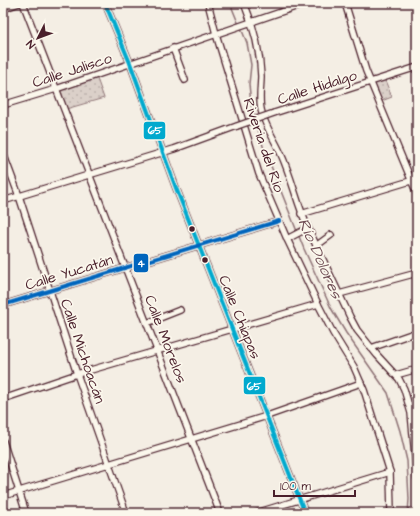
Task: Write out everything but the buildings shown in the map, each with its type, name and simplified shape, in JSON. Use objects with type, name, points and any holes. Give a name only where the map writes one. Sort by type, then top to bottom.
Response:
[{"type":"street","points":[[3,9],[19,3]]},
{"type":"street","name":"Calle Morelos","points":[[23,3],[220,513]]},
{"type":"street","name":"Calle Chiapas","points":[[105,3],[130,63],[231,329],[305,513]]},
{"type":"street","name":"Riveria del Río","points":[[208,3],[219,33],[259,174],[279,221],[289,238],[318,304],[361,383],[372,413],[390,472],[391,513]]},
{"type":"street","name":"Riveria del Río","points":[[244,3],[252,22],[259,50],[261,112],[269,133],[281,153],[306,229],[316,246],[357,330],[371,348],[396,375],[404,389],[411,413],[417,478]]},
{"type":"street","name":"Calle Jalisco","points":[[3,105],[56,89],[307,3]]},
{"type":"street","points":[[345,3],[371,82],[414,180],[417,194]]},
{"type":"street","points":[[173,48],[185,80]]},
{"type":"street","name":"Calle Hidalgo","points":[[3,201],[163,152],[274,113],[417,67]]},
{"type":"street","name":"Calle Michoacán","points":[[3,153],[19,196],[77,374],[126,513]]},
{"type":"street","points":[[301,214],[414,180]]},
{"type":"street","name":"Calle Yucatán","points":[[3,305],[279,221]]},
{"type":"street","points":[[289,238],[306,229]]},
{"type":"street","points":[[316,246],[331,235]]},
{"type":"street","points":[[339,294],[417,273]]},
{"type":"street","points":[[3,399],[77,374],[318,304]]},
{"type":"street","points":[[147,323],[180,310]]},
{"type":"street","points":[[371,348],[417,332]]},
{"type":"street","points":[[396,375],[417,369]]},
{"type":"street","points":[[3,496],[267,416],[361,383]]},
{"type":"street","points":[[3,441],[26,513]]},
{"type":"street","points":[[256,513],[390,472]]},
{"type":"shaded area","points":[[96,76],[104,98],[66,109],[58,90]]},
{"type":"shaded area","points":[[384,78],[392,97],[379,102],[371,82]]},
{"type":"waterway","name":"Río Dolores","points":[[230,3],[239,25]]},
{"type":"waterway","name":"Río Dolores","points":[[241,28],[247,43],[251,65],[249,84],[251,104],[255,118]]},
{"type":"waterway","name":"Río Dolores","points":[[256,122],[263,146],[304,249],[331,308],[346,333],[388,393],[400,431],[407,461],[409,499],[408,513]]},
{"type":"transit line","name":"65","points":[[105,3],[130,63],[176,188],[305,513]]},
{"type":"transit line","name":"4","points":[[3,305],[279,221]]}]
